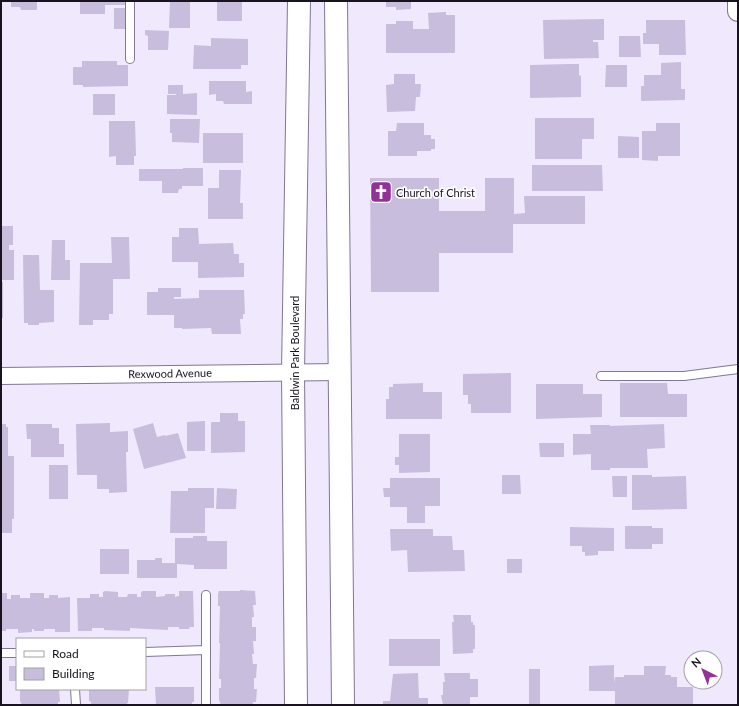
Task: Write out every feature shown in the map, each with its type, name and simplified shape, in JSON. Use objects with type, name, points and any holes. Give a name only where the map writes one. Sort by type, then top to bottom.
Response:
[{"type":"main road","name":"Baldwin Park Boulevard","points":[[296,705],[293,372],[299,1]]},
{"type":"main road","points":[[336,1],[342,705]]},
{"type":"street","points":[[738,1],[738,11]]},
{"type":"street","name":"Rexwood Avenue","points":[[1,376],[340,372]]},
{"type":"lane","points":[[130,1],[130,59]]},
{"type":"lane","points":[[600,376],[684,376],[738,369]]},
{"type":"lane","points":[[206,595],[206,705]]},
{"type":"lane","points":[[146,652],[206,650]]},
{"type":"lane","points":[[1,653],[16,653]]},
{"type":"lane","points":[[75,690],[76,705]]},
{"type":"building","points":[[11,1],[37,1],[37,10],[21,10],[20,7],[11,7]]},
{"type":"building","points":[[80,1],[127,1],[127,5],[105,5],[105,14],[80,14]]},
{"type":"building","points":[[170,1],[190,1],[190,28],[169,28]]},
{"type":"building","points":[[217,1],[242,1],[242,21],[217,21]]},
{"type":"building","points":[[386,1],[411,1],[411,9],[396,10],[396,7],[386,7]]},
{"type":"building","points":[[114,8],[128,8],[128,29],[114,29]]},
{"type":"building","points":[[446,12],[446,15],[455,15],[455,53],[386,53],[386,24],[396,24],[396,21],[413,21],[413,29],[429,29],[428,13]]},
{"type":"building","points":[[604,19],[604,40],[593,40],[593,42],[598,42],[599,58],[544,59],[543,20]]},
{"type":"building","points":[[646,20],[685,20],[686,55],[659,55],[659,44],[643,44],[643,33],[646,33]]},
{"type":"building","points":[[145,30],[169,31],[168,50],[148,50],[148,36],[145,35]]},
{"type":"building","points":[[619,36],[640,36],[641,57],[619,57]]},
{"type":"building","points":[[211,38],[248,39],[248,65],[241,65],[241,69],[193,69],[194,45],[211,46]]},
{"type":"building","points":[[82,61],[117,61],[117,65],[128,65],[128,86],[83,87],[83,85],[73,85],[73,67],[82,67]]},
{"type":"building","points":[[681,62],[681,89],[685,89],[685,100],[641,101],[641,86],[644,86],[644,75],[661,75],[661,63]]},
{"type":"building","points":[[579,64],[579,76],[581,75],[581,97],[530,98],[530,65]]},
{"type":"building","points":[[606,65],[627,65],[627,87],[605,87]]},
{"type":"building","points":[[394,74],[415,74],[415,84],[421,84],[420,97],[416,97],[415,111],[387,112],[386,85],[394,84]]},
{"type":"building","points":[[209,81],[246,81],[246,92],[252,91],[252,104],[224,104],[223,101],[216,101],[216,94],[209,95]]},
{"type":"building","points":[[168,85],[183,85],[183,94],[197,93],[197,115],[167,114],[167,95],[176,95],[168,94]]},
{"type":"building","points":[[93,94],[115,94],[115,115],[93,115]]},
{"type":"building","points":[[535,118],[594,118],[594,139],[582,139],[582,159],[535,159]]},
{"type":"building","points":[[170,119],[200,119],[199,143],[172,142],[172,133],[170,133]]},
{"type":"building","points":[[109,121],[135,121],[136,156],[134,156],[134,165],[116,165],[116,156],[109,157]]},
{"type":"building","points":[[397,123],[424,123],[424,135],[431,135],[431,139],[435,139],[435,149],[431,149],[431,151],[417,151],[417,156],[388,156],[388,131],[396,131]]},
{"type":"building","points":[[656,123],[680,123],[680,156],[658,156],[658,161],[642,160],[642,131],[656,131]]},
{"type":"building","points":[[203,133],[243,133],[243,163],[203,163]]},
{"type":"building","points":[[618,136],[639,137],[639,158],[618,158]]},
{"type":"building","points":[[532,165],[602,165],[603,191],[532,191]]},
{"type":"building","points":[[203,168],[203,186],[182,186],[182,189],[179,189],[178,193],[162,193],[162,181],[139,181],[139,169]]},
{"type":"building","points":[[219,170],[241,170],[240,203],[243,203],[243,219],[208,219],[208,188],[219,188]]},
{"type":"building","points":[[370,178],[439,178],[439,211],[485,211],[485,178],[514,178],[514,214],[525,213],[524,196],[585,196],[585,224],[513,224],[513,253],[439,253],[439,292],[371,292]]},
{"type":"building","points":[[1,226],[13,226],[13,245],[9,245],[9,250],[14,250],[14,280],[1,280]]},
{"type":"building","points":[[179,228],[198,228],[199,244],[233,243],[234,254],[239,254],[239,263],[244,263],[244,277],[198,278],[198,262],[172,262],[172,237],[179,237]]},
{"type":"building","points":[[111,237],[129,237],[130,279],[113,279],[113,314],[109,314],[109,320],[93,320],[93,325],[79,325],[80,263],[112,263]]},
{"type":"building","points":[[52,240],[65,240],[65,260],[70,260],[70,280],[51,280]]},
{"type":"building","points":[[23,255],[39,255],[40,290],[54,290],[54,322],[39,323],[39,325],[28,325],[28,323],[24,323]]},
{"type":"building","points":[[1,282],[3,282],[3,318],[1,318]]},
{"type":"building","points":[[158,288],[181,288],[181,297],[174,297],[174,299],[199,298],[199,290],[244,290],[245,314],[243,314],[243,319],[240,319],[241,334],[212,334],[211,328],[174,328],[174,315],[147,315],[147,292],[158,292]]},
{"type":"building","points":[[511,373],[511,413],[471,413],[471,404],[468,404],[468,395],[463,395],[463,374]]},
{"type":"building","points":[[423,383],[423,392],[442,392],[442,419],[386,419],[386,399],[389,399],[389,387],[393,387],[393,384]]},
{"type":"building","points":[[620,383],[667,383],[668,394],[687,394],[687,417],[620,417]]},
{"type":"building","points":[[536,384],[583,384],[583,394],[602,394],[602,417],[536,419]]},
{"type":"building","points":[[220,413],[238,413],[238,421],[245,421],[245,452],[211,453],[211,422],[220,422]]},
{"type":"building","points":[[205,421],[205,451],[187,451],[187,422]]},
{"type":"building","points":[[110,423],[110,432],[128,431],[128,452],[126,452],[127,492],[109,493],[109,489],[97,489],[97,475],[77,475],[76,424]]},
{"type":"building","points":[[153,423],[157,437],[178,433],[186,458],[144,469],[133,429]]},
{"type":"building","points":[[1,424],[6,424],[6,427],[8,427],[8,456],[14,456],[14,519],[12,519],[12,533],[1,533]]},
{"type":"building","points":[[26,424],[52,424],[52,428],[59,428],[59,444],[64,444],[64,457],[31,457],[31,439],[27,439]]},
{"type":"building","points":[[664,424],[665,448],[647,449],[648,468],[610,468],[610,470],[591,470],[591,454],[573,455],[573,434],[591,434],[590,425],[610,426]]},
{"type":"building","points":[[399,434],[430,434],[430,472],[399,473],[399,465],[395,465],[395,457],[399,457]]},
{"type":"building","points":[[539,443],[564,443],[564,457],[540,457]]},
{"type":"building","points":[[49,465],[68,465],[68,499],[49,499]]},
{"type":"building","points":[[502,475],[520,475],[521,494],[502,494]]},
{"type":"building","points":[[632,475],[652,475],[652,477],[686,476],[687,509],[632,510]]},
{"type":"building","points":[[612,476],[627,476],[627,497],[613,497]]},
{"type":"building","points":[[390,478],[440,478],[440,506],[425,506],[425,523],[407,523],[407,507],[390,507],[390,497],[384,497],[383,488],[390,488]]},
{"type":"building","points":[[188,488],[214,488],[214,508],[205,508],[205,533],[170,533],[171,491],[188,491]]},
{"type":"building","points":[[217,488],[237,489],[236,509],[216,509]]},
{"type":"building","points":[[625,526],[652,526],[652,528],[663,528],[663,544],[652,544],[652,549],[625,549]]},
{"type":"building","points":[[570,527],[614,528],[614,551],[598,551],[598,555],[585,556],[585,552],[582,552],[582,546],[570,546]]},
{"type":"building","points":[[390,529],[433,529],[433,536],[452,536],[453,550],[464,550],[465,571],[408,572],[407,550],[391,551]]},
{"type":"building","points":[[193,536],[207,536],[207,541],[227,541],[227,569],[194,569],[194,565],[177,564],[177,578],[137,578],[137,560],[155,560],[155,558],[162,558],[162,563],[175,563],[175,538],[193,538]]},
{"type":"building","points":[[100,549],[129,549],[129,574],[100,574]]},
{"type":"building","points":[[507,559],[522,559],[522,573],[507,573]]},
{"type":"building","points":[[143,591],[156,591],[156,597],[165,596],[165,594],[175,594],[175,597],[179,596],[179,591],[193,591],[194,627],[189,627],[190,629],[179,629],[179,627],[168,627],[168,630],[130,628],[130,631],[92,628],[92,631],[78,631],[77,598],[90,598],[90,594],[99,594],[99,597],[103,597],[103,592],[118,592],[118,597],[127,597],[128,594],[137,594],[137,597],[141,597],[141,592]]},
{"type":"building","points":[[219,591],[255,591],[256,605],[253,605],[254,617],[252,617],[252,627],[256,627],[256,641],[253,641],[254,654],[252,654],[253,664],[257,664],[256,678],[254,678],[254,689],[257,689],[256,702],[253,702],[253,705],[221,705],[219,700],[221,679],[219,679],[220,606],[218,606],[218,594]]},
{"type":"building","points":[[1,593],[7,593],[7,599],[11,599],[11,595],[20,595],[20,598],[30,598],[30,593],[44,593],[44,598],[49,598],[49,595],[58,595],[58,598],[70,597],[70,632],[55,632],[55,629],[34,631],[34,629],[32,629],[32,632],[18,633],[18,629],[6,629],[6,631],[1,631]]},
{"type":"building","points":[[453,615],[471,615],[471,622],[475,625],[475,649],[473,649],[473,653],[453,654]]},
{"type":"building","points":[[389,639],[440,639],[440,666],[389,666]]},
{"type":"building","points":[[614,665],[614,683],[615,677],[624,677],[624,675],[644,675],[644,666],[666,666],[665,675],[677,677],[677,687],[683,687],[683,690],[693,690],[693,705],[615,705],[615,691],[589,691],[589,666]]},
{"type":"building","points":[[9,666],[16,666],[16,681],[9,681]]},
{"type":"building","points":[[529,669],[540,669],[540,705],[529,705]]},
{"type":"building","points":[[418,673],[419,698],[428,698],[428,705],[383,705],[383,701],[390,701],[393,674]]},
{"type":"building","points":[[444,673],[470,673],[470,679],[478,679],[478,697],[470,697],[470,705],[443,705],[441,695],[443,695],[443,682],[445,682]]},
{"type":"building","points":[[155,687],[194,687],[194,702],[192,702],[192,705],[156,705]]},
{"type":"building","points":[[20,690],[59,690],[60,702],[58,702],[58,705],[22,705],[20,701]]},
{"type":"building","points":[[89,690],[129,690],[127,705],[91,705],[91,702],[89,701]]},
{"type":"place","name":"Church of Christ","points":[[381,192]]}]
